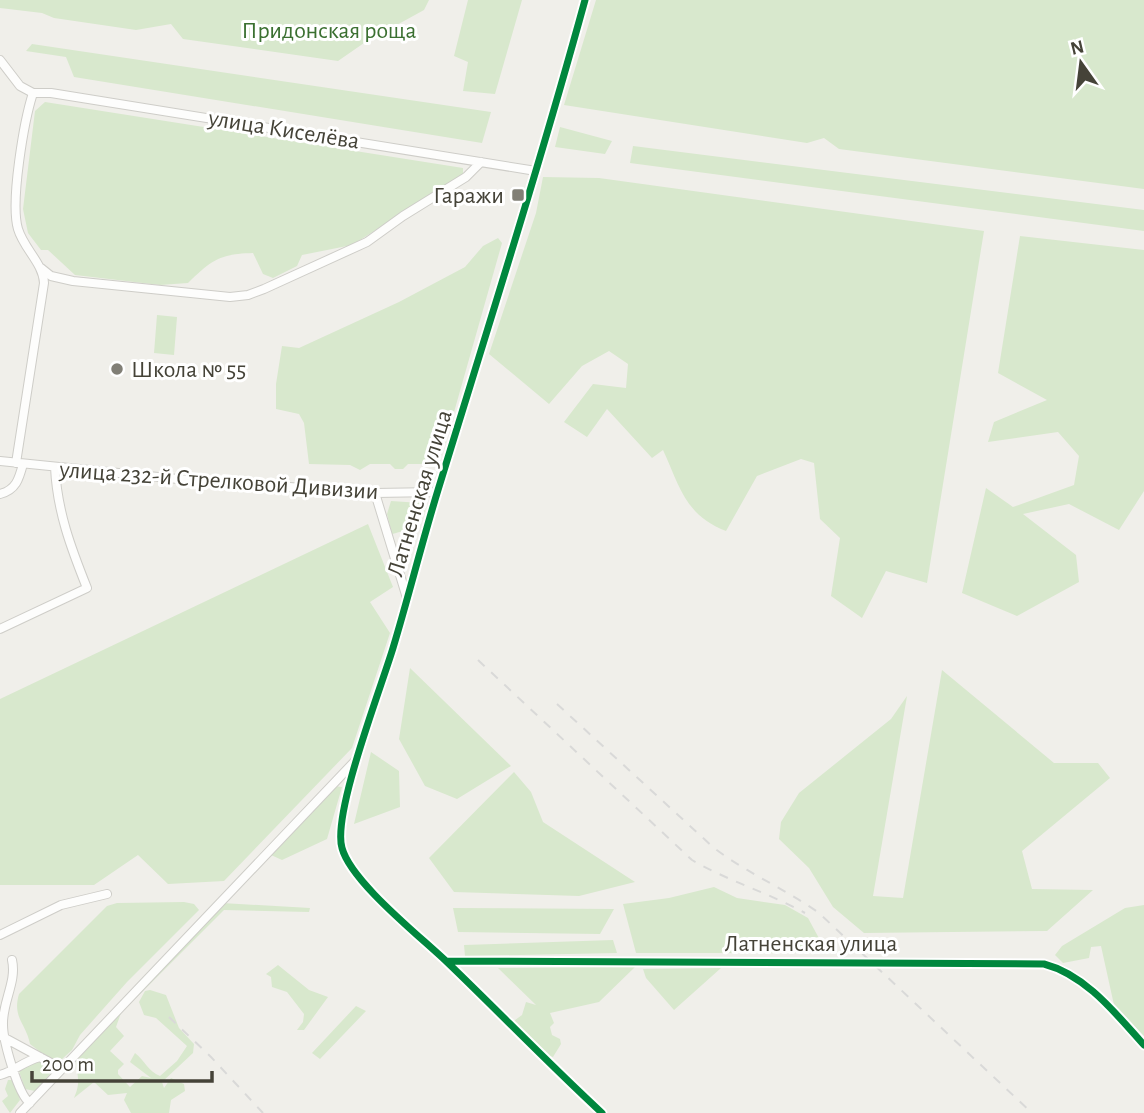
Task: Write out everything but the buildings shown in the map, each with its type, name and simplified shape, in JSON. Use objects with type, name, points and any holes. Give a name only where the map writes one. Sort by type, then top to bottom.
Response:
[{"type":"street","name":"Латненская улица","points":[[585,0],[483,352],[358,758],[340,831],[346,860],[359,878],[602,1113]]},
{"type":"street","points":[[0,60],[20,86],[33,93],[26,114],[16,216],[21,237],[41,268],[51,276],[73,281],[230,297],[248,295],[367,242],[466,177],[481,162]]},
{"type":"street","points":[[0,73],[10,75]]},
{"type":"street","name":"улица Киселёва","points":[[33,93],[51,93],[536,171]]},
{"type":"street","points":[[0,494],[19,482],[44,283],[41,268]]},
{"type":"street","name":"улица 232-й Стрелковой Дивизии","points":[[0,461],[375,494],[438,492]]},
{"type":"street","points":[[0,629],[87,588],[64,526],[56,492],[55,467]]},
{"type":"street","points":[[375,494],[407,598]]},
{"type":"street","points":[[20,1113],[358,758]]},
{"type":"street","points":[[0,935],[61,905],[107,894]]},
{"type":"street","points":[[12,960],[15,973],[5,1003],[3,1037],[25,1100],[30,1103]]},
{"type":"street","name":"Латненская улица","points":[[447,961],[1044,964],[1069,973],[1085,985],[1144,1045]]},
{"type":"street","points":[[3,1037],[62,1069]]},
{"type":"street","points":[[0,1075],[40,1057]]},
{"type":"green space","name":"Придонская роща","points":[[0,0],[429,0],[424,10],[364,43],[338,61],[183,39],[171,24],[136,30],[54,18],[42,13],[0,8]]},
{"type":"green space","name":"Придонская роща","points":[[468,0],[522,0],[495,94],[463,91],[468,62],[454,56]]},
{"type":"green space","points":[[596,0],[1144,0],[1144,189],[839,149],[824,138],[807,143],[564,105]]},
{"type":"green space","points":[[32,44],[491,112],[482,143],[74,77],[66,57],[26,51]]},
{"type":"green space","points":[[45,102],[463,168],[463,175],[352,245],[302,255],[297,266],[273,278],[263,274],[253,253],[217,260],[188,283],[160,285],[75,275],[48,250],[41,250],[28,233],[23,209],[35,111]]},
{"type":"green space","points":[[560,127],[612,141],[605,154],[555,147]]},
{"type":"green space","points":[[633,146],[1144,210],[1144,231],[630,163]]},
{"type":"green space","points":[[543,177],[599,178],[984,231],[927,583],[886,571],[862,618],[831,596],[840,538],[820,519],[814,463],[801,459],[757,476],[726,531],[701,517],[693,508],[680,488],[663,450],[652,458],[607,409],[587,437],[564,422],[593,384],[626,388],[628,364],[609,351],[582,366],[549,404],[489,354],[536,213]]},
{"type":"green space","points":[[1020,236],[1144,250],[1144,491],[1119,530],[1069,504],[1023,514],[1076,555],[1079,582],[1017,616],[962,593],[986,488],[1013,507],[1074,485],[1079,456],[1058,432],[988,442],[994,422],[1047,400],[998,373]]},
{"type":"green space","points":[[498,238],[502,243],[445,444],[440,447],[435,464],[408,464],[403,469],[395,469],[390,464],[370,464],[360,470],[350,465],[309,464],[304,423],[299,414],[276,409],[276,384],[282,346],[299,348],[399,302],[465,267],[483,246]]},
{"type":"green space","points":[[157,315],[177,317],[174,355],[154,353]]},
{"type":"green space","points":[[391,501],[421,503],[426,506],[418,523],[405,531],[392,534],[387,514]]},
{"type":"green space","points":[[368,524],[393,587],[370,602],[390,633],[352,748],[224,881],[168,884],[138,855],[94,885],[0,885],[0,699]]},
{"type":"green space","points":[[410,668],[511,766],[457,799],[425,786],[399,739]]},
{"type":"green space","points":[[942,670],[1054,763],[1098,763],[1110,778],[1022,851],[1032,889],[1093,890],[1047,931],[864,933],[833,907],[809,868],[779,839],[781,822],[799,793],[891,719],[907,696],[873,896],[903,898]]},
{"type":"green space","points":[[371,752],[399,771],[400,807],[354,824]]},
{"type":"green space","points":[[514,772],[531,792],[543,822],[635,882],[579,896],[454,892],[429,858]]},
{"type":"green space","points":[[334,786],[342,787],[327,839],[282,860],[271,855]]},
{"type":"green space","points":[[714,887],[737,898],[785,905],[808,918],[827,953],[636,953],[623,904],[669,898]]},
{"type":"green space","points":[[117,903],[194,904],[199,910],[127,982],[80,1035],[72,1050],[60,1061],[48,1058],[30,1044],[18,1015],[19,994],[107,906]]},
{"type":"green space","points":[[222,903],[310,908],[309,912],[224,910],[130,1004],[129,1001]]},
{"type":"green space","points":[[1144,905],[1144,1036],[1114,1005],[1101,946],[1091,947],[1089,958],[1063,963],[1055,955],[1062,946],[1125,908]]},
{"type":"green space","points":[[453,908],[614,909],[600,934],[458,932]]},
{"type":"green space","points":[[613,940],[617,953],[465,956],[464,945]]},
{"type":"green space","points":[[278,965],[309,990],[328,997],[304,1030],[297,1030],[303,1022],[304,1014],[287,992],[272,987],[271,977],[266,974]]},
{"type":"green space","points":[[635,967],[599,1002],[550,1013],[554,1023],[550,1027],[552,1035],[560,1039],[561,1044],[553,1057],[544,1054],[511,1023],[522,1015],[526,1002],[536,1005],[498,968]]},
{"type":"green space","points":[[721,968],[674,1010],[646,978],[643,969]]},
{"type":"green space","points":[[145,991],[166,995],[179,1028],[194,1044],[193,1053],[162,1082],[164,1088],[171,1078],[184,1084],[185,1091],[171,1100],[169,1113],[131,1113],[124,1100],[127,1093],[108,1095],[94,1082],[74,1098],[78,1082],[76,1058],[119,1010],[121,1013],[116,1027],[124,1036],[110,1051],[124,1064],[118,1074],[130,1087],[142,1076],[151,1078],[130,1062],[135,1053],[160,1076],[177,1061],[187,1046],[156,1018],[144,1015],[139,1002]]},
{"type":"green space","points":[[356,1006],[366,1011],[320,1059],[312,1053]]},
{"type":"green space","points":[[41,1061],[52,1067],[51,1073],[35,1091],[25,1089],[19,1071],[26,1065]]},
{"type":"green space","points":[[8,1080],[14,1080],[20,1100],[10,1113],[2,1101],[8,1096],[5,1089]]},
{"type":"railway","points":[[478,660],[692,860],[805,913]]},
{"type":"railway","points":[[557,704],[714,848],[819,913],[1032,1113]]},
{"type":"railway","points":[[169,1017],[263,1113]]},
{"type":"cycle path","points":[[585,0],[393,648],[359,750],[341,831],[342,848],[348,862],[372,892],[602,1113]]},
{"type":"cycle path","points":[[447,961],[1044,964],[1059,969],[1087,986],[1144,1045]]},
{"type":"place","name":"Гаражи","points":[[518,195]]},
{"type":"place","name":"Школа № 55","points":[[117,369]]}]
